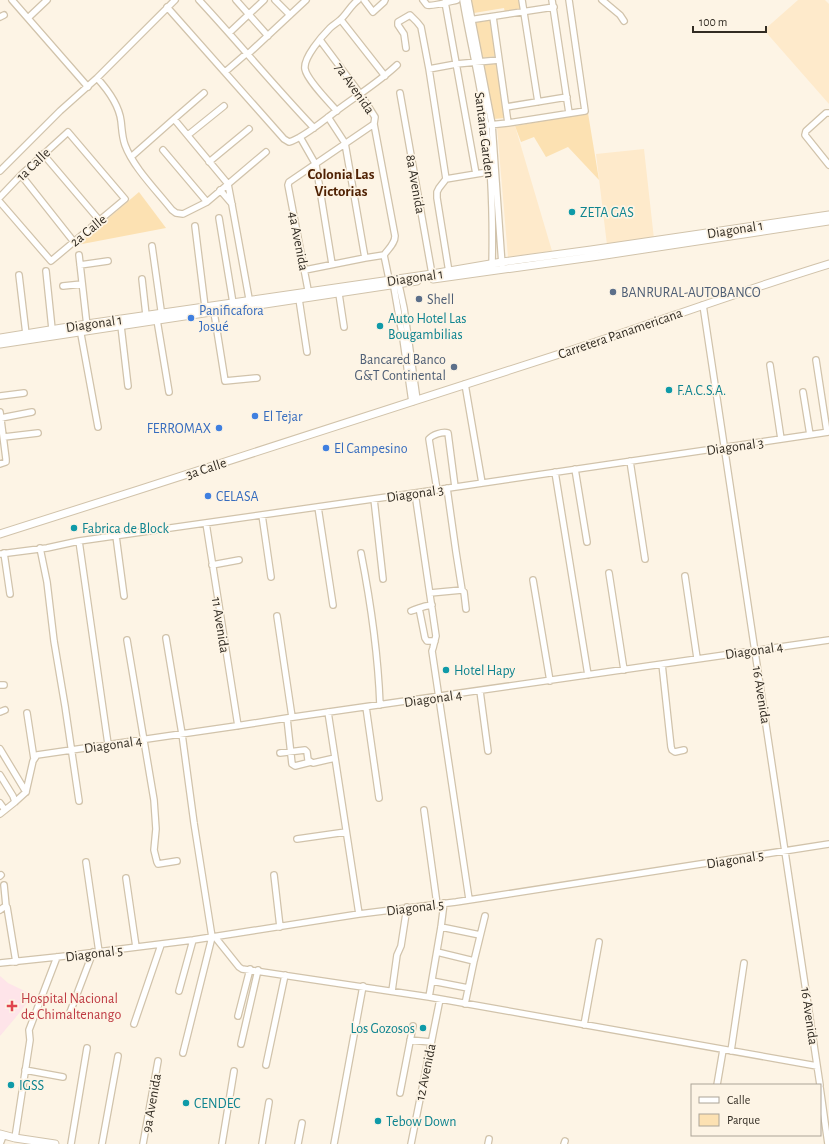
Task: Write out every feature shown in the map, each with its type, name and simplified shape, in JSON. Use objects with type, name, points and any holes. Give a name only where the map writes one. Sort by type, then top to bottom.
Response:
[{"type":"main road","name":"Diagonal 1","points":[[0,338],[15,338],[84,328],[146,315],[160,318],[214,312],[250,304],[492,268],[591,250],[829,215]]},
{"type":"main road","name":"Diagonal 1","points":[[502,266],[829,221]]},
{"type":"main road","name":"Carretera Panamericana","points":[[414,401],[829,264]]},
{"type":"main road","name":"Diagonal 1","points":[[0,344],[26,334],[52,329],[121,326],[205,307],[233,303],[250,304],[299,299],[309,295],[339,294],[432,274],[492,268]]},
{"type":"main road","name":"3a Calle","points":[[0,534],[414,401]]},
{"type":"main road","points":[[2,1135],[29,1142],[55,1144]]},
{"type":"street","points":[[12,0],[88,87]]},
{"type":"street","points":[[28,18],[47,0]]},
{"type":"street","points":[[0,171],[60,112],[88,87],[174,0]]},
{"type":"street","points":[[199,0],[248,53],[286,99],[314,128]]},
{"type":"street","points":[[236,0],[268,36]]},
{"type":"street","points":[[229,33],[264,0]]},
{"type":"street","points":[[275,0],[290,15]]},
{"type":"street","points":[[225,72],[268,36],[306,0]]},
{"type":"street","points":[[337,111],[313,82],[305,68],[309,55],[320,40],[341,20],[352,5],[358,0]]},
{"type":"street","points":[[364,0],[373,12],[385,0]]},
{"type":"street","points":[[423,0],[427,5],[432,6],[457,0]]},
{"type":"street","name":"Santana Garden","points":[[463,0],[469,20],[489,125],[502,266]]},
{"type":"street","name":"Santana Garden","points":[[468,0],[469,20]]},
{"type":"street","points":[[522,0],[538,102]]},
{"type":"street","points":[[552,0],[569,113]]},
{"type":"street","points":[[489,125],[508,124],[585,111],[569,0]]},
{"type":"street","points":[[602,0],[620,15],[624,21]]},
{"type":"street","points":[[445,2],[476,174]]},
{"type":"street","points":[[167,7],[286,141],[291,142],[314,128],[397,66]]},
{"type":"street","points":[[469,20],[554,8]]},
{"type":"street","points":[[406,48],[404,34],[398,25],[398,22],[410,15],[421,27],[446,180]]},
{"type":"street","points":[[493,17],[508,124]]},
{"type":"street","points":[[341,20],[385,76]]},
{"type":"street","name":"7a Avenida","points":[[320,40],[361,94],[375,117],[374,124],[395,236],[393,243],[384,255]]},
{"type":"street","points":[[429,70],[456,64],[499,60]]},
{"type":"street","points":[[97,78],[104,86],[117,107],[121,120],[125,146],[131,157],[142,173],[176,213],[183,214],[207,202],[266,152]]},
{"type":"street","points":[[131,157],[204,93]]},
{"type":"street","name":"8a Avenida","points":[[400,93],[432,274]]},
{"type":"street","points":[[506,107],[567,97]]},
{"type":"street","points":[[188,135],[224,106]]},
{"type":"street","points":[[829,113],[826,113],[806,131],[805,135],[829,165]]},
{"type":"street","points":[[328,118],[345,144],[365,258]]},
{"type":"street","points":[[174,119],[228,184],[250,304]]},
{"type":"street","points":[[316,165],[374,124]]},
{"type":"street","points":[[209,162],[248,129]]},
{"type":"street","name":"1a Calle","points":[[0,197],[21,175],[68,132],[126,199]]},
{"type":"street","points":[[300,137],[316,165],[332,264]]},
{"type":"street","points":[[163,150],[207,202]]},
{"type":"street","points":[[43,154],[100,221]]},
{"type":"street","name":"4a Avenida","points":[[309,295],[288,185],[292,179],[316,165]]},
{"type":"street","points":[[449,272],[437,192],[446,180],[494,171]]},
{"type":"street","name":"Santana Garden","points":[[492,268],[494,171]]},
{"type":"street","points":[[21,175],[74,242]]},
{"type":"street","points":[[220,190],[232,205]]},
{"type":"street","name":"2a Calle","points":[[0,202],[51,261],[126,199]]},
{"type":"street","points":[[219,218],[233,303]]},
{"type":"street","points":[[195,226],[205,307]]},
{"type":"street","points":[[492,239],[500,238]]},
{"type":"street","points":[[152,246],[169,392]]},
{"type":"street","points":[[79,255],[84,328],[98,427]]},
{"type":"street","points":[[305,270],[384,255],[394,283],[410,369],[414,401]]},
{"type":"street","points":[[80,266],[108,262]]},
{"type":"street","points":[[46,271],[52,329]]},
{"type":"street","points":[[20,275],[26,334]]},
{"type":"street","points":[[142,279],[146,315]]},
{"type":"street","points":[[63,286],[82,284]]},
{"type":"street","points":[[339,294],[344,327]]},
{"type":"street","points":[[299,299],[307,352]]},
{"type":"street","name":"16 Avenida","points":[[703,305],[820,1084]]},
{"type":"street","points":[[214,312],[225,381],[257,378]]},
{"type":"street","points":[[121,326],[128,386]]},
{"type":"street","points":[[816,360],[828,432]]},
{"type":"street","points":[[770,365],[781,439]]},
{"type":"street","points":[[465,384],[482,483]]},
{"type":"street","points":[[803,392],[810,435]]},
{"type":"street","points":[[0,396],[24,393]]},
{"type":"street","points":[[0,464],[6,462],[0,415],[32,412]]},
{"type":"street","points":[[437,490],[429,439],[432,436],[445,432],[448,433],[455,487]]},
{"type":"street","name":"Diagonal 3","points":[[2,553],[828,432]]},
{"type":"street","points":[[4,437],[38,433]]},
{"type":"street","points":[[630,461],[645,559]]},
{"type":"street","points":[[575,469],[587,542]]},
{"type":"street","points":[[555,472],[588,675]]},
{"type":"street","points":[[447,488],[466,609]]},
{"type":"street","points":[[415,493],[436,636],[432,651],[469,899]]},
{"type":"street","points":[[374,499],[383,579]]},
{"type":"street","points":[[318,507],[333,605]]},
{"type":"street","points":[[262,515],[271,577]]},
{"type":"street","name":"11 Avenida","points":[[206,523],[238,726]]},
{"type":"street","points":[[116,536],[124,596]]},
{"type":"street","points":[[79,541],[108,744]]},
{"type":"street","points":[[40,548],[47,582],[54,640],[66,706],[79,801]]},
{"type":"street","points":[[2,553],[10,594]]},
{"type":"street","points":[[361,553],[374,629],[379,673],[380,705]]},
{"type":"street","points":[[212,565],[239,560]]},
{"type":"street","points":[[609,573],[624,670]]},
{"type":"street","points":[[685,576],[697,658]]},
{"type":"street","points":[[533,580],[550,681]]},
{"type":"street","points":[[430,593],[462,590]]},
{"type":"street","points":[[412,610],[422,606],[432,605]]},
{"type":"street","points":[[419,608],[425,638],[427,641],[435,641]]},
{"type":"street","points":[[277,616],[293,765],[335,758]]},
{"type":"street","points":[[166,638],[182,734],[194,823],[214,937],[183,1053]]},
{"type":"street","points":[[127,640],[154,800],[156,829],[154,850],[156,862],[158,864],[177,861]]},
{"type":"street","name":"Diagonal 4","points":[[36,757],[108,744],[829,640]]},
{"type":"street","points":[[662,664],[671,747],[675,752],[684,750]]},
{"type":"street","points":[[480,691],[488,751]]},
{"type":"street","points":[[366,707],[379,798]]},
{"type":"street","points":[[328,712],[358,914]]},
{"type":"street","points":[[0,803],[2,812],[26,792],[36,757],[27,713]]},
{"type":"street","points":[[0,749],[26,792]]},
{"type":"street","points":[[280,753],[305,750],[308,752],[308,760],[311,762]]},
{"type":"street","points":[[0,775],[15,802]]},
{"type":"street","points":[[424,810],[437,904]]},
{"type":"street","points":[[297,839],[346,832]]},
{"type":"street","name":"Diagonal 5","points":[[0,963],[58,958],[161,945],[358,914],[602,880],[829,844]]},
{"type":"street","points":[[69,1015],[96,952],[86,862]]},
{"type":"street","points":[[274,875],[280,927]]},
{"type":"street","points":[[126,878],[136,947]]},
{"type":"street","points":[[4,885],[6,906],[8,908],[16,962]]},
{"type":"street","points":[[429,997],[444,903]]},
{"type":"street","points":[[0,910],[6,906]]},
{"type":"street","points":[[392,992],[397,956],[401,946],[407,907]]},
{"type":"street","points":[[465,1004],[485,916]]},
{"type":"street","points":[[441,927],[480,935]]},
{"type":"street","points":[[214,937],[242,969],[285,974],[429,997],[817,1066]]},
{"type":"street","points":[[179,991],[193,940]]},
{"type":"street","points":[[584,1025],[599,942]]},
{"type":"street","points":[[134,1024],[161,945]]},
{"type":"street","points":[[437,952],[474,961]]},
{"type":"street","points":[[15,1138],[30,1040],[29,1030],[58,958]]},
{"type":"street","points":[[731,1051],[744,963]]},
{"type":"street","points":[[238,1016],[250,969]]},
{"type":"street","points":[[241,1044],[258,970]]},
{"type":"street","points":[[266,1066],[285,974]]},
{"type":"street","points":[[432,981],[468,988]]},
{"type":"street","points":[[334,1144],[363,986]]},
{"type":"street","name":"12 Avenida","points":[[411,1144],[440,999]]},
{"type":"street","points":[[400,1093],[413,1026]]},
{"type":"street","points":[[410,1040],[431,1042]]},
{"type":"street","points":[[71,1144],[87,1048]]},
{"type":"street","points":[[717,1084],[723,1050]]},
{"type":"street","points":[[102,1144],[118,1056]]},
{"type":"street","name":"9a Avenida","points":[[143,1144],[158,1061]]},
{"type":"street","points":[[25,1070],[62,1077]]},
{"type":"street","points":[[222,1144],[234,1071]]},
{"type":"street","name":"16 Avenida","points":[[821,1093],[828,1140]]},
{"type":"street","points":[[262,1144],[269,1102]]},
{"type":"street","points":[[298,1144],[302,1122]]},
{"type":"street","points":[[0,1144],[2,1135]]},
{"type":"shaded area","points":[[798,0],[825,0],[829,4],[829,104],[764,30]]},
{"type":"shaded area","points":[[515,126],[552,251],[508,257],[497,127]]},
{"type":"shaded area","points":[[644,149],[654,239],[607,245],[596,154]]},
{"type":"shaded area","name":"Hospital Nacional de Chimaltenango","points":[[0,976],[8,983],[33,995],[0,1036]]},
{"type":"green space","points":[[470,0],[519,0],[522,10],[505,13],[504,8],[474,13]]},
{"type":"green space","points":[[491,20],[496,56],[482,58],[474,23]]},
{"type":"green space","points":[[496,62],[505,118],[494,119],[483,64]]},
{"type":"green space","points":[[588,113],[599,180],[568,147],[546,157],[534,137],[521,142],[515,126]]},
{"type":"green space","points":[[139,192],[166,228],[77,245]]},
{"type":"place","name":"ZETA GAS","points":[[572,212]]},
{"type":"place","name":"BANRURAL-AUTOBANCO","points":[[613,292]]},
{"type":"place","name":"Shell","points":[[419,299]]},
{"type":"place","name":"Panificafora Josué","points":[[191,318]]},
{"type":"place","name":"Auto Hotel Las Bougambilias","points":[[380,326]]},
{"type":"place","name":"Bancared Banco G&T Continental","points":[[454,367]]},
{"type":"place","name":"F.A.C.S.A.","points":[[669,390]]},
{"type":"place","name":"El Tejar","points":[[255,416]]},
{"type":"place","name":"FERROMAX","points":[[219,428]]},
{"type":"place","name":"El Campesino","points":[[326,448]]},
{"type":"place","name":"CELASA","points":[[208,496]]},
{"type":"place","name":"Fabrica de Block","points":[[74,528]]},
{"type":"place","name":"Hotel Hapy","points":[[446,670]]},
{"type":"place","name":"Hospital Nacional de Chimaltenango","points":[[12,1006]]},
{"type":"place","name":"Los Gozosos","points":[[423,1028]]},
{"type":"place","name":"IGSS","points":[[11,1085]]},
{"type":"place","name":"CENDEC","points":[[186,1103]]},
{"type":"place","name":"Tebow Down","points":[[378,1121]]},
{"type":"district","name":"Colonia Las Victorias","points":[[341,182]]}]
